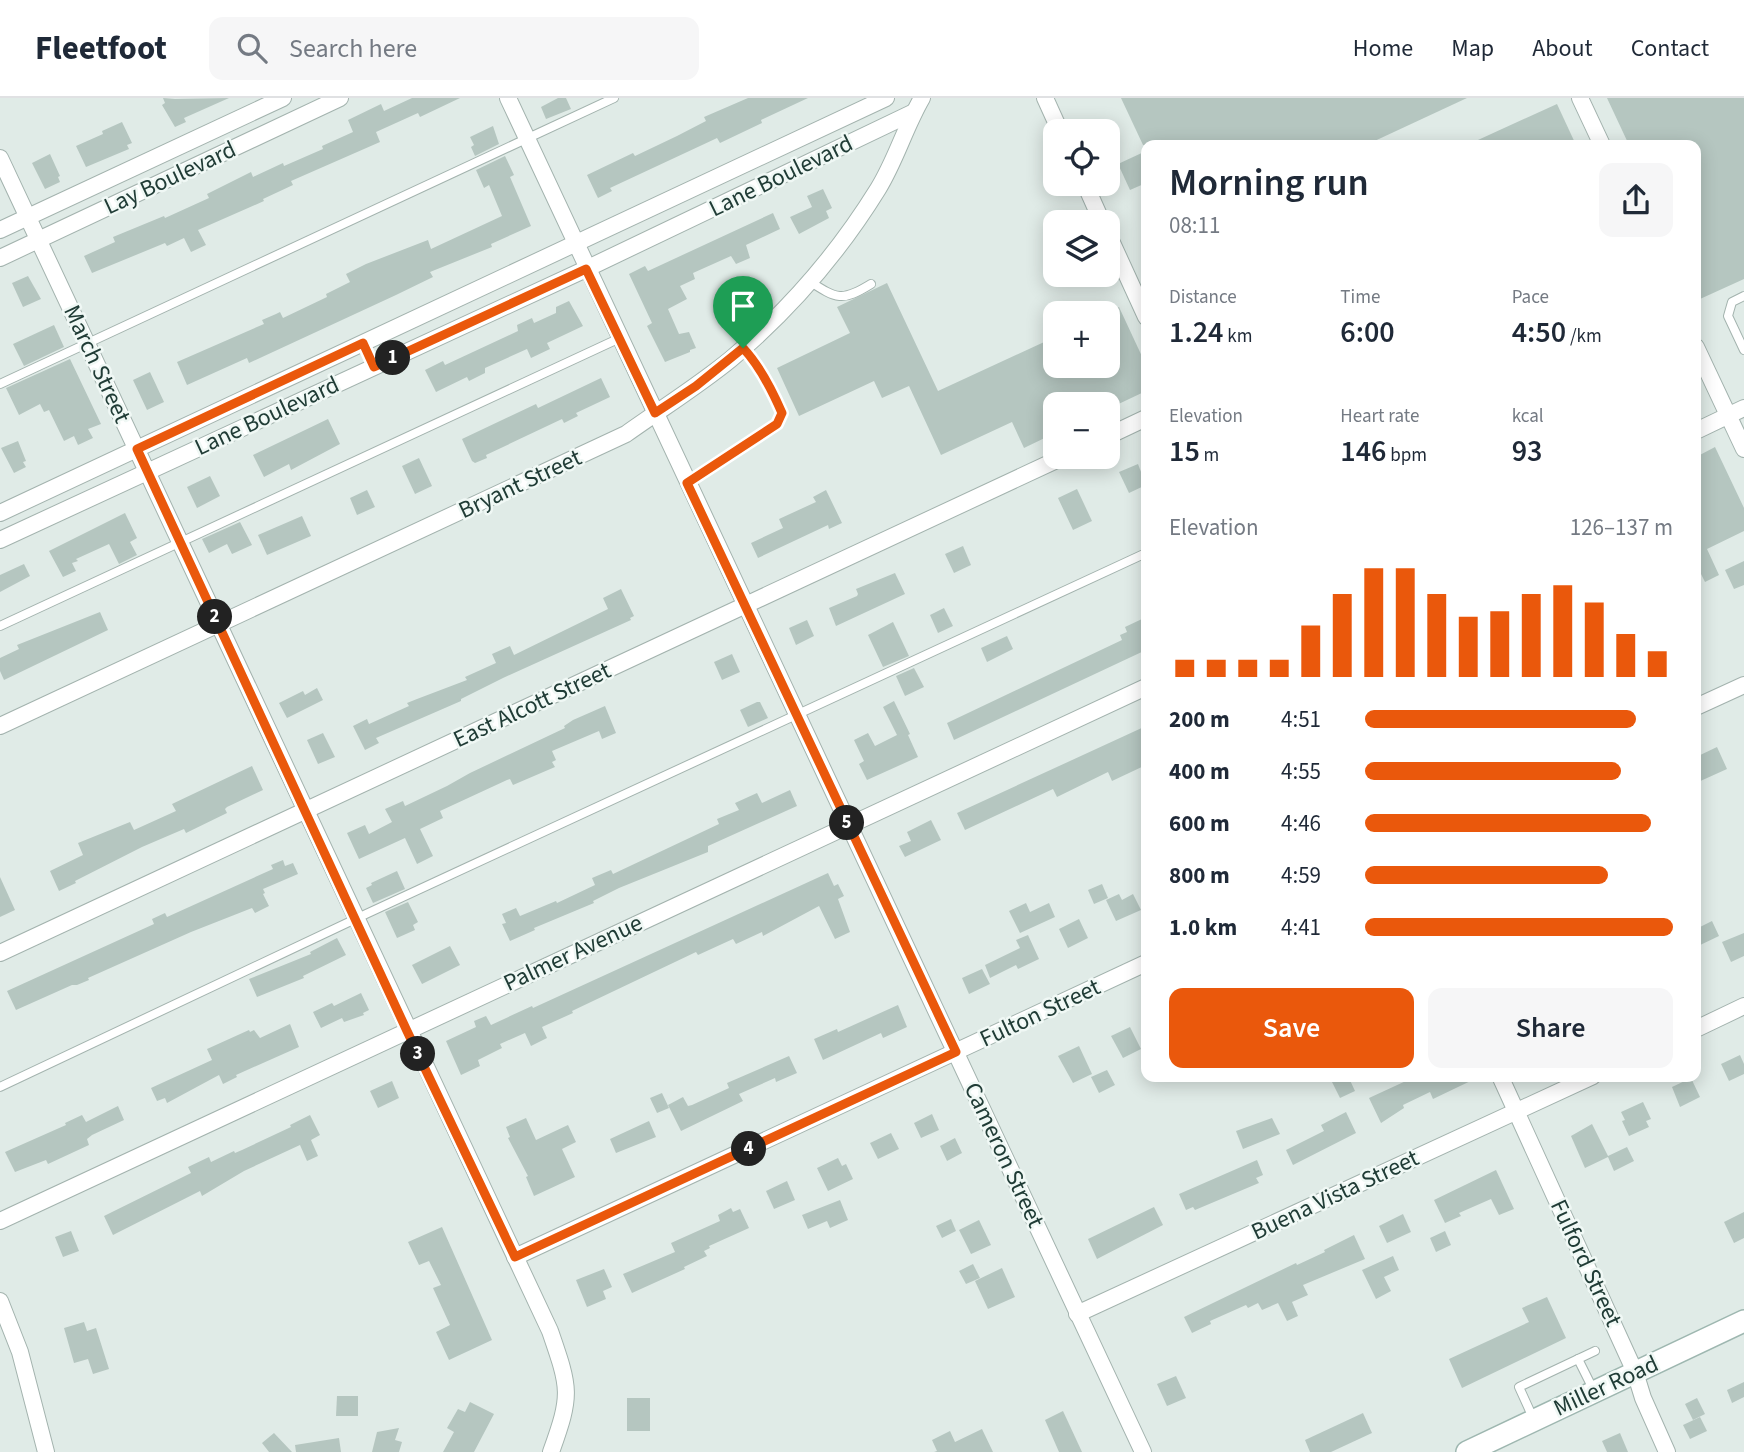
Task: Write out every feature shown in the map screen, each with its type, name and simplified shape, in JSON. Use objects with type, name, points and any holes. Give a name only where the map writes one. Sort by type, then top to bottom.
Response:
[{"type":"street","name":"Lay Boulevard","points":[[0,230],[283,98]]},
{"type":"street","name":"Lay Boulevard","points":[[0,258],[340,98]]},
{"type":"street","name":"Cameron Street","points":[[508,98],[1143,1452]]},
{"type":"street","name":"Lane Boulevard","points":[[0,513],[886,98]]},
{"type":"street","points":[[1045,98],[1055,119]]},
{"type":"street","points":[[1580,98],[1600,140]]},
{"type":"street","name":"Lane Boulevard","points":[[0,540],[586,269],[918,105]]},
{"type":"street","name":"Bryant Street","points":[[0,726],[626,434],[696,386],[743,348],[809,281],[846,237],[882,183],[918,105]]},
{"type":"street","points":[[249,114],[259,136]]},
{"type":"street","name":"March Street","points":[[0,158],[407,1031],[550,1331],[565,1374],[567,1403],[551,1452]]},
{"type":"street","points":[[1120,260],[1141,306]]},
{"type":"street","points":[[363,343],[374,367]]},
{"type":"street","points":[[1701,358],[1744,449]]},
{"type":"street","points":[[1701,428],[1744,408]]},
{"type":"street","points":[[1120,430],[1141,420]]},
{"type":"street","name":"East Alcott Street","points":[[0,953],[1043,466]]},
{"type":"street","points":[[1701,705],[1744,685]]},
{"type":"street","name":"Palmer Avenue","points":[[0,1221],[1141,689]]},
{"type":"street","name":"Fulton Street","points":[[515,1257],[1141,965]]},
{"type":"street","points":[[1701,1027],[1744,1006]]},
{"type":"street","name":"Fulford Street","points":[[1503,1082],[1635,1372],[1643,1398],[1667,1452]]},
{"type":"street","name":"Buena Vista Street","points":[[1077,1314],[1579,1082]]},
{"type":"street","points":[[0,1301],[20,1352],[46,1452]]},
{"type":"street","name":"Miller Road","points":[[1467,1452],[1744,1321]]},
{"type":"lane","points":[[0,384],[614,98]]},
{"type":"lane","points":[[809,281],[832,296],[843,298],[871,284]]},
{"type":"lane","points":[[1744,296],[1732,302],[1728,316],[1744,349]]},
{"type":"lane","points":[[0,626],[620,338]]},
{"type":"lane","points":[[687,483],[777,424],[782,413],[758,368],[743,348]]},
{"type":"lane","points":[[0,1087],[355,919],[1141,555]]},
{"type":"lane","points":[[1534,1420],[1519,1387],[1595,1350]]},
{"type":"lane","points":[[1578,1359],[1594,1392]]},
{"type":"building","points":[[163,98],[229,98],[184,118],[186,122],[175,127],[162,105],[165,103]]},
{"type":"building","points":[[412,98],[460,98],[420,117],[418,113],[376,132],[380,142],[291,181],[293,185],[263,199],[264,201],[198,230],[206,245],[191,252],[184,238],[92,273],[84,256],[115,242],[113,237],[209,198],[207,194],[251,172],[253,177],[323,149],[322,146],[353,132],[348,120],[381,104],[384,111]]},
{"type":"building","points":[[558,98],[566,98],[571,109],[546,119],[541,107]]},
{"type":"building","points":[[748,98],[808,98],[720,143],[717,138],[610,188],[612,191],[598,198],[587,175],[677,136],[706,121],[704,117]]},
{"type":"building","points":[[1121,98],[1467,98],[1377,140],[1141,141]]},
{"type":"building","points":[[1607,98],[1744,98],[1744,279],[1701,299],[1701,140],[1627,140]]},
{"type":"building","points":[[1557,104],[1574,140],[1478,140]]},
{"type":"building","points":[[122,122],[132,143],[127,145],[129,149],[86,167],[76,146]]},
{"type":"building","points":[[493,126],[499,144],[475,156],[470,137]]},
{"type":"building","points":[[1141,153],[1141,185],[1130,190],[1120,163]]},
{"type":"building","points":[[50,154],[60,182],[45,189],[32,163]]},
{"type":"building","points":[[505,156],[514,175],[510,177],[531,226],[491,244],[492,247],[430,272],[433,277],[396,295],[249,363],[247,358],[187,385],[177,362],[264,324],[262,320],[280,312],[283,318],[327,297],[326,294],[350,282],[346,274],[366,264],[428,240],[431,249],[502,216],[489,185],[484,188],[476,170]]},
{"type":"building","points":[[823,189],[832,208],[826,211],[829,218],[799,234],[790,217],[812,207],[807,196]]},
{"type":"building","points":[[773,213],[780,229],[746,245],[750,258],[736,264],[731,256],[693,273],[695,279],[680,286],[687,299],[668,309],[679,334],[689,332],[696,348],[665,362],[647,326],[652,323],[629,274],[645,266],[648,271]]},
{"type":"building","points":[[28,276],[41,299],[23,307],[12,283]]},
{"type":"building","points":[[887,283],[938,391],[1043,343],[1043,378],[1120,378],[1120,309],[1141,354],[1141,393],[1120,403],[1120,392],[1043,392],[1043,439],[1024,448],[1012,422],[941,455],[909,386],[882,398],[874,381],[799,416],[777,368],[850,333],[837,307]]},
{"type":"building","points":[[569,301],[583,326],[547,343],[550,349],[531,358],[527,349],[485,368],[485,373],[469,381],[467,377],[436,392],[425,370],[443,361],[445,365],[518,331],[517,325],[532,318],[534,323],[556,313],[556,307]]},
{"type":"building","points":[[54,325],[64,347],[24,366],[13,344]]},
{"type":"building","points":[[70,359],[101,424],[88,429],[93,438],[78,445],[74,436],[64,441],[49,410],[44,412],[40,404],[19,415],[6,388]]},
{"type":"building","points":[[150,372],[164,402],[147,410],[133,380]]},
{"type":"building","points":[[601,378],[610,397],[576,413],[578,416],[564,423],[562,419],[486,455],[487,458],[475,463],[472,461],[462,439],[536,404],[538,408]]},
{"type":"building","points":[[328,419],[340,444],[291,470],[289,464],[264,477],[253,455]]},
{"type":"building","points":[[18,441],[26,467],[14,473],[1,448]]},
{"type":"building","points":[[1715,447],[1744,508],[1744,531],[1707,549],[1719,575],[1705,582],[1701,574],[1701,454]]},
{"type":"building","points":[[419,458],[432,486],[415,494],[402,466]]},
{"type":"building","points":[[1138,464],[1141,487],[1129,493],[1119,472]]},
{"type":"building","points":[[210,476],[220,496],[197,508],[187,487]]},
{"type":"building","points":[[1077,489],[1092,521],[1073,530],[1058,498]]},
{"type":"building","points":[[367,490],[375,507],[357,515],[350,498]]},
{"type":"building","points":[[826,490],[842,523],[829,529],[828,525],[758,558],[751,543],[783,528],[779,519],[816,502],[813,497]]},
{"type":"building","points":[[125,513],[137,538],[130,542],[137,555],[119,564],[109,544],[76,559],[78,561],[72,563],[76,571],[63,577],[49,551]]},
{"type":"building","points":[[302,516],[311,536],[267,555],[258,535]]},
{"type":"building","points":[[240,522],[252,545],[232,554],[227,544],[209,553],[202,539]]},
{"type":"building","points":[[963,546],[971,565],[954,573],[945,554]]},
{"type":"building","points":[[1744,561],[1744,585],[1734,589],[1725,570]]},
{"type":"building","points":[[24,564],[30,576],[0,592],[0,575]]},
{"type":"building","points":[[895,573],[905,594],[836,626],[829,608],[857,596],[856,589]]},
{"type":"building","points":[[621,589],[634,616],[631,620],[503,678],[461,701],[376,738],[379,743],[365,750],[353,726],[367,719],[369,724],[409,706],[407,703],[467,680],[465,677],[496,663],[492,654],[510,646],[514,655],[608,609],[603,598]]},
{"type":"building","points":[[944,608],[953,626],[938,633],[930,615]]},
{"type":"building","points":[[100,612],[108,630],[4,680],[0,671],[0,658],[19,649],[17,645]]},
{"type":"building","points":[[1141,619],[1141,652],[954,740],[947,723],[1122,640],[1120,635],[1127,632],[1125,627]]},
{"type":"building","points":[[807,620],[814,636],[796,645],[789,628]]},
{"type":"building","points":[[893,622],[909,656],[883,667],[868,635]]},
{"type":"building","points":[[1007,636],[1013,649],[987,662],[981,648]]},
{"type":"building","points":[[732,654],[740,672],[722,680],[714,662]]},
{"type":"building","points":[[914,668],[924,687],[905,696],[896,676]]},
{"type":"building","points":[[317,688],[323,700],[287,718],[279,703],[303,691],[305,695]]},
{"type":"building","points":[[894,701],[918,757],[867,780],[859,764],[864,761],[854,740],[868,733],[875,746],[897,735],[883,707]]},
{"type":"building","points":[[760,702],[768,718],[748,727],[740,710]]},
{"type":"building","points":[[605,706],[616,733],[602,739],[599,731],[552,751],[556,760],[552,762],[555,767],[513,785],[510,779],[507,780],[440,811],[443,818],[420,829],[433,856],[417,864],[405,838],[359,859],[347,833],[365,825],[369,834],[392,822],[385,809],[403,801],[405,806]]},
{"type":"building","points":[[1141,728],[1141,767],[1112,781],[1108,772],[1057,797],[1053,789],[965,830],[957,813]]},
{"type":"building","points":[[323,733],[335,757],[318,764],[307,740]]},
{"type":"building","points":[[1717,747],[1727,769],[1701,781],[1701,755]]},
{"type":"building","points":[[252,766],[263,790],[227,807],[227,813],[186,833],[184,829],[142,847],[59,891],[50,871],[83,855],[78,843],[130,822],[134,830],[176,811],[172,804]]},
{"type":"building","points":[[790,790],[797,806],[708,846],[708,852],[619,888],[593,901],[594,903],[510,941],[502,924],[506,923],[502,914],[516,908],[520,916],[556,901],[557,903],[595,885],[592,878],[611,870],[613,874],[719,824],[717,819],[739,810],[735,803],[757,793],[762,803]]},
{"type":"building","points":[[931,820],[941,840],[905,857],[899,846],[911,841],[907,832]]},
{"type":"building","points":[[283,860],[285,866],[293,863],[298,874],[263,889],[269,906],[255,913],[252,908],[191,932],[88,978],[89,980],[16,1010],[7,991],[154,924],[152,919],[165,913],[167,917],[273,869],[271,865]]},
{"type":"building","points":[[397,871],[405,889],[373,903],[366,888]]},
{"type":"building","points":[[828,873],[834,886],[838,884],[844,896],[838,899],[850,932],[835,939],[819,906],[763,936],[762,932],[736,944],[733,939],[698,955],[696,952],[572,1011],[573,1013],[542,1027],[547,1038],[531,1046],[525,1033],[500,1044],[502,1048],[478,1060],[480,1066],[461,1075],[446,1041],[476,1027],[474,1021],[486,1016],[491,1025],[532,1006],[533,1008]]},
{"type":"building","points":[[0,877],[15,910],[0,917]]},
{"type":"building","points":[[1102,884],[1108,898],[1094,904],[1088,890]]},
{"type":"building","points":[[1119,894],[1122,900],[1133,894],[1141,910],[1116,921],[1106,900]]},
{"type":"building","points":[[408,902],[418,922],[413,925],[415,930],[397,938],[385,912]]},
{"type":"building","points":[[1026,903],[1030,912],[1049,903],[1055,917],[1020,933],[1009,911]]},
{"type":"building","points":[[1079,919],[1088,938],[1068,948],[1059,929]]},
{"type":"building","points":[[1712,921],[1719,936],[1701,945],[1701,926]]},
{"type":"building","points":[[1744,933],[1744,956],[1731,962],[1722,942]]},
{"type":"building","points":[[1028,935],[1039,959],[1018,969],[1016,965],[990,978],[985,965],[1020,948],[1016,940]]},
{"type":"building","points":[[337,938],[346,955],[303,976],[304,978],[257,997],[249,979],[311,954],[310,952]]},
{"type":"building","points":[[450,946],[460,965],[422,984],[412,965]]},
{"type":"building","points":[[982,969],[990,984],[969,994],[962,978]]},
{"type":"building","points":[[361,993],[369,1010],[363,1013],[364,1015],[344,1022],[342,1018],[321,1028],[313,1012],[332,1003],[334,1006]]},
{"type":"building","points":[[898,1005],[907,1027],[883,1038],[881,1033],[823,1060],[814,1039],[837,1029],[838,1032]]},
{"type":"building","points":[[290,1024],[299,1047],[236,1075],[237,1077],[223,1084],[219,1075],[167,1103],[165,1098],[157,1101],[151,1088],[212,1060],[207,1049],[249,1030],[254,1030],[260,1038]]},
{"type":"building","points":[[1130,1027],[1141,1049],[1123,1058],[1111,1036]]},
{"type":"building","points":[[1079,1046],[1092,1074],[1073,1083],[1058,1056]]},
{"type":"building","points":[[1740,1055],[1744,1074],[1729,1081],[1721,1064]]},
{"type":"building","points":[[789,1056],[797,1073],[776,1082],[775,1078],[739,1094],[743,1101],[681,1131],[668,1105],[683,1097],[688,1106],[692,1105],[729,1088],[727,1083]]},
{"type":"building","points":[[1107,1070],[1115,1085],[1099,1093],[1091,1077]]},
{"type":"building","points":[[392,1081],[399,1098],[378,1108],[370,1091]]},
{"type":"building","points":[[1332,1082],[1351,1082],[1355,1091],[1340,1098]]},
{"type":"building","points":[[1404,1082],[1468,1082],[1433,1099],[1430,1092],[1403,1105],[1404,1108],[1381,1123],[1369,1098]]},
{"type":"building","points":[[1683,1082],[1693,1082],[1700,1097],[1680,1107],[1672,1087]]},
{"type":"building","points":[[662,1093],[669,1108],[657,1113],[650,1098]]},
{"type":"building","points":[[1643,1102],[1651,1119],[1646,1121],[1649,1127],[1629,1136],[1621,1112]]},
{"type":"building","points":[[118,1106],[124,1120],[92,1135],[87,1139],[89,1145],[48,1164],[46,1160],[15,1172],[5,1152],[82,1115],[86,1122]]},
{"type":"building","points":[[1346,1112],[1356,1133],[1293,1165],[1286,1150],[1324,1131],[1321,1125]]},
{"type":"building","points":[[932,1114],[939,1130],[921,1138],[914,1123]]},
{"type":"building","points":[[310,1115],[320,1135],[311,1140],[318,1156],[307,1161],[300,1145],[244,1171],[202,1196],[200,1191],[113,1235],[104,1216],[191,1173],[188,1167],[209,1157],[211,1162],[234,1151],[235,1153],[291,1127],[290,1125]]},
{"type":"building","points":[[526,1118],[536,1140],[568,1125],[576,1142],[562,1149],[575,1177],[534,1196],[526,1177],[528,1176],[508,1138],[510,1137],[506,1127]]},
{"type":"building","points":[[1272,1118],[1280,1134],[1243,1149],[1236,1131]]},
{"type":"building","points":[[649,1121],[656,1137],[616,1153],[610,1139]]},
{"type":"building","points":[[1592,1124],[1608,1156],[1627,1147],[1634,1161],[1614,1171],[1608,1157],[1585,1168],[1571,1136]]},
{"type":"building","points":[[891,1133],[899,1149],[878,1159],[870,1143]]},
{"type":"building","points":[[955,1138],[962,1153],[947,1161],[940,1146]]},
{"type":"building","points":[[838,1158],[842,1166],[846,1164],[853,1179],[828,1191],[817,1168]]},
{"type":"building","points":[[1257,1160],[1263,1175],[1256,1178],[1259,1183],[1195,1210],[1193,1207],[1186,1210],[1179,1194]]},
{"type":"building","points":[[1496,1170],[1514,1209],[1499,1215],[1491,1199],[1459,1213],[1461,1216],[1445,1223],[1434,1200]]},
{"type":"building","points":[[787,1181],[795,1200],[774,1209],[766,1191]]},
{"type":"building","points":[[840,1200],[848,1220],[830,1228],[827,1221],[808,1229],[802,1215]]},
{"type":"building","points":[[1154,1207],[1163,1225],[1097,1259],[1088,1239]]},
{"type":"building","points":[[731,1208],[733,1212],[740,1209],[749,1228],[709,1246],[710,1248],[704,1251],[707,1256],[684,1267],[685,1269],[632,1293],[623,1274],[675,1252],[671,1243],[720,1221],[718,1215]]},
{"type":"building","points":[[1744,1212],[1744,1238],[1734,1243],[1724,1222]]},
{"type":"building","points":[[1403,1214],[1411,1232],[1387,1243],[1379,1226]]},
{"type":"building","points":[[951,1219],[956,1231],[942,1238],[936,1226]]},
{"type":"building","points":[[979,1220],[991,1245],[971,1254],[959,1230]]},
{"type":"building","points":[[442,1227],[492,1340],[449,1360],[436,1332],[450,1325],[433,1288],[441,1285],[429,1261],[419,1265],[408,1242]]},
{"type":"building","points":[[71,1231],[79,1251],[63,1257],[55,1237]]},
{"type":"building","points":[[1445,1231],[1451,1245],[1436,1252],[1430,1238]]},
{"type":"building","points":[[1354,1235],[1365,1259],[1303,1285],[1308,1295],[1292,1302],[1298,1316],[1287,1321],[1278,1303],[1262,1310],[1258,1303],[1248,1308],[1246,1305],[1210,1321],[1211,1324],[1192,1333],[1184,1317],[1296,1263],[1297,1265],[1325,1252],[1324,1250]]},
{"type":"building","points":[[1393,1256],[1399,1270],[1384,1277],[1391,1291],[1376,1299],[1362,1270]]},
{"type":"building","points":[[973,1264],[980,1278],[966,1284],[959,1271]]},
{"type":"building","points":[[1002,1268],[1015,1297],[988,1309],[975,1281]]},
{"type":"building","points":[[604,1269],[612,1287],[603,1291],[606,1299],[587,1307],[576,1280]]},
{"type":"building","points":[[1547,1297],[1566,1338],[1462,1388],[1449,1359],[1529,1322],[1522,1308]]},
{"type":"building","points":[[84,1322],[87,1331],[96,1328],[109,1369],[93,1374],[88,1359],[74,1363],[64,1328]]},
{"type":"building","points":[[1176,1376],[1186,1398],[1167,1406],[1157,1384]]},
{"type":"building","points":[[1744,1382],[1744,1397],[1732,1403],[1727,1390]]},
{"type":"building","points":[[337,1396],[358,1396],[358,1416],[336,1416]]},
{"type":"building","points":[[627,1398],[650,1398],[650,1431],[627,1431]]},
{"type":"building","points":[[1697,1398],[1705,1414],[1693,1420],[1685,1404]]},
{"type":"building","points":[[470,1402],[494,1414],[474,1452],[443,1452],[454,1432],[447,1428],[458,1409],[465,1412]]},
{"type":"building","points":[[1063,1411],[1082,1452],[1059,1452],[1045,1420]]},
{"type":"building","points":[[1363,1413],[1372,1433],[1331,1452],[1310,1452],[1305,1440]]},
{"type":"building","points":[[1700,1417],[1707,1431],[1690,1439],[1683,1425]]},
{"type":"building","points":[[399,1428],[395,1440],[402,1442],[399,1452],[372,1452],[377,1432]]},
{"type":"building","points":[[982,1429],[993,1452],[934,1452],[937,1451],[932,1440],[950,1431],[955,1442]]},
{"type":"building","points":[[274,1433],[292,1452],[269,1452],[262,1443]]},
{"type":"building","points":[[1620,1433],[1628,1452],[1607,1452],[1602,1441]]},
{"type":"building","points":[[339,1438],[341,1452],[296,1452],[295,1445]]},
{"type":"route","points":[[586,269],[655,413],[696,386],[743,348],[758,368],[782,413],[777,424],[687,483],[956,1052],[515,1257],[137,449],[363,343],[374,367],[586,269]]}]
